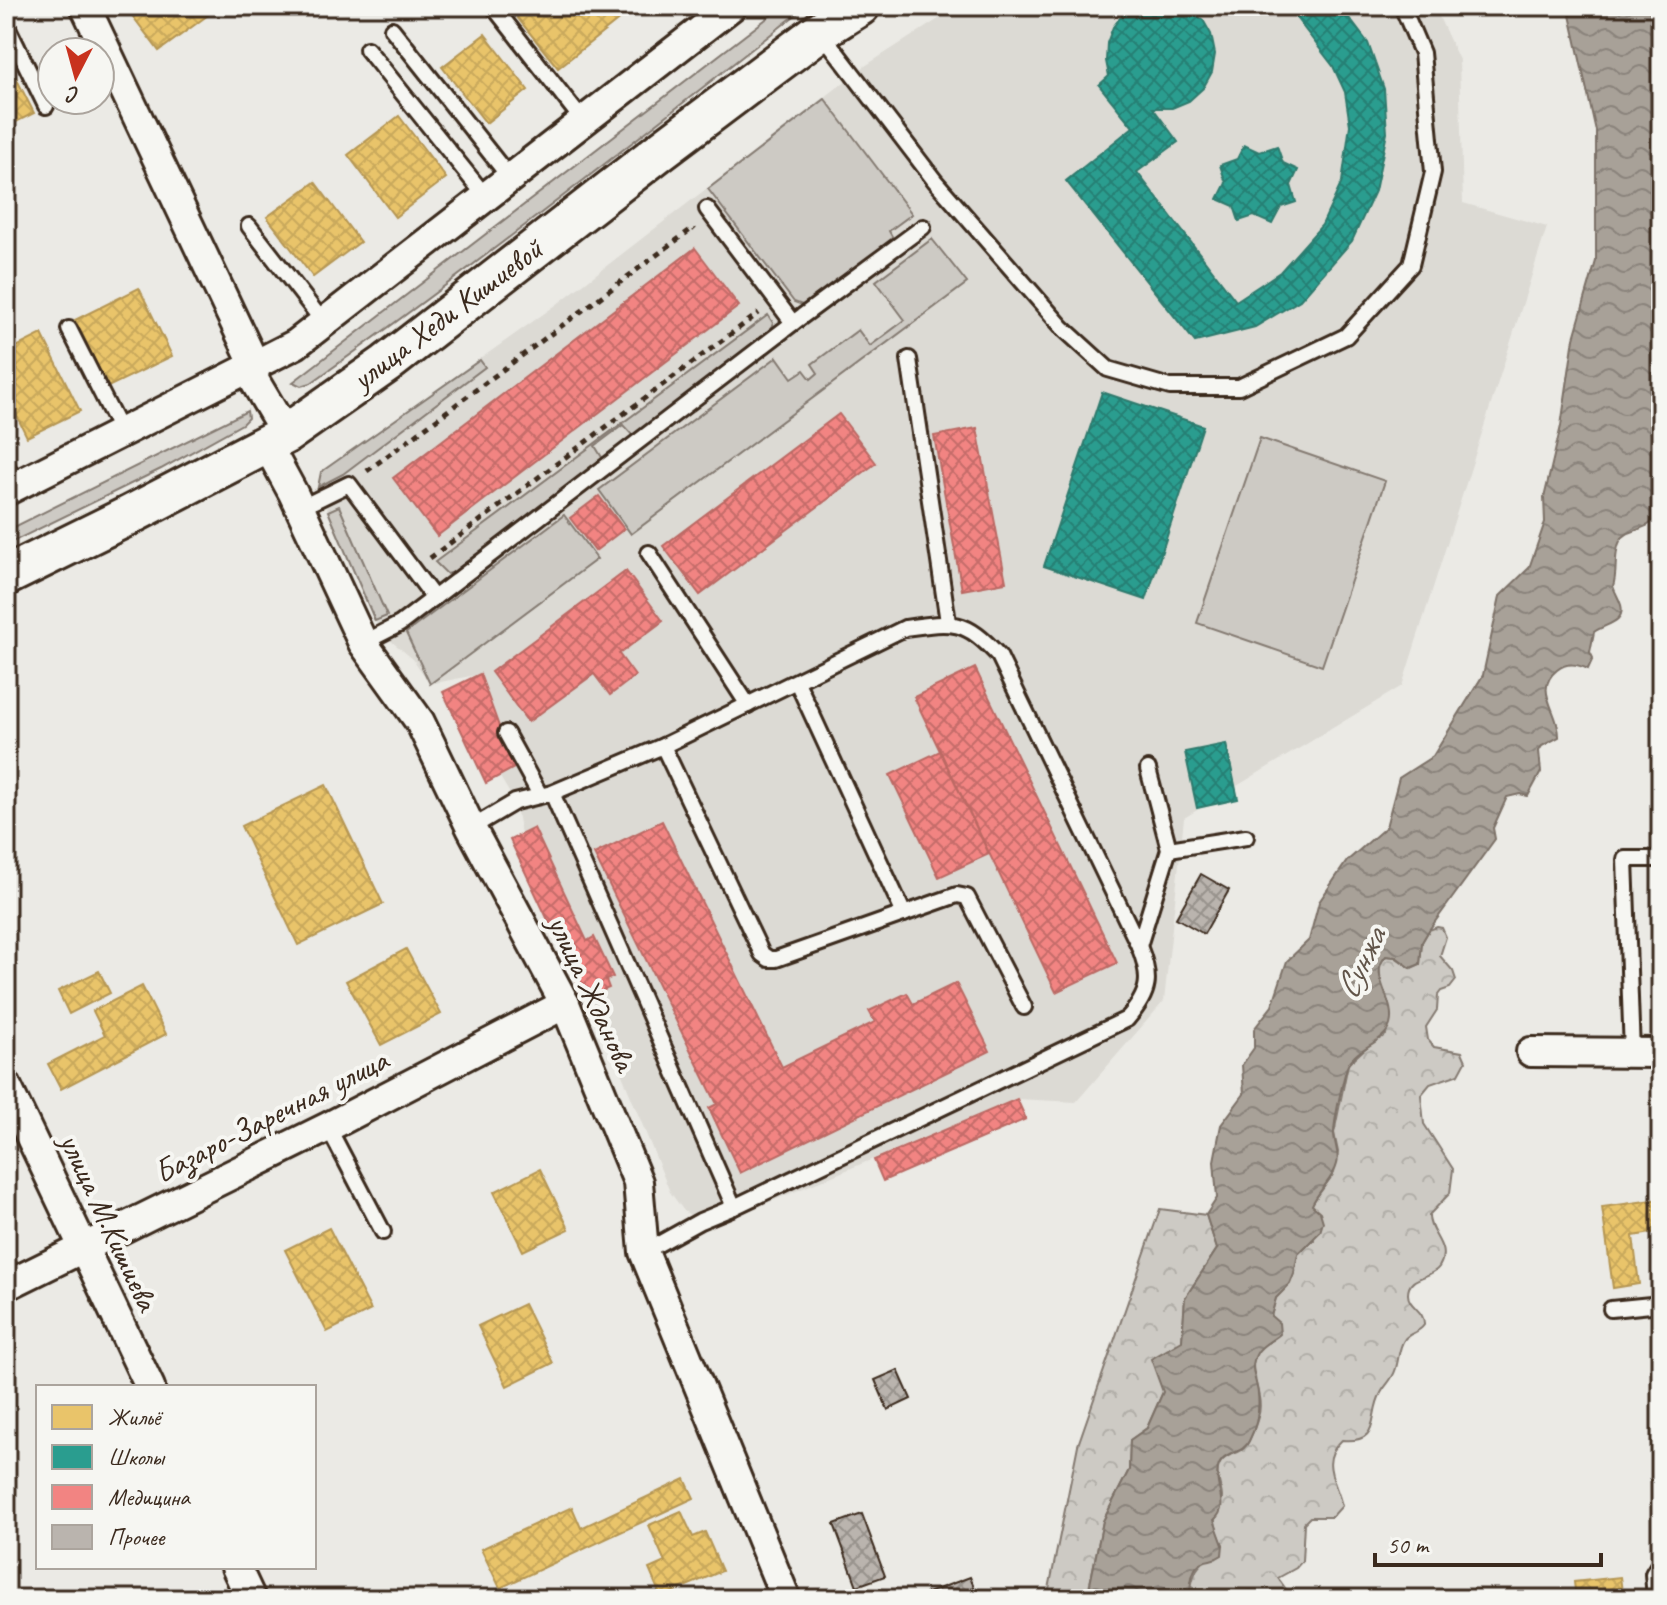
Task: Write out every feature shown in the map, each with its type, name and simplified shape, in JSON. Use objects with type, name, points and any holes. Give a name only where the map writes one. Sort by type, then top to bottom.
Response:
[{"type":"main road","name":"улица Хеди Кишиевой","points":[[6,576],[277,439],[386,364],[659,152],[820,31],[860,6]]},
{"type":"street","name":"улица Жданова","points":[[85,6],[255,365],[254,380],[300,508],[363,643],[420,722],[471,828],[565,1004],[638,1182],[644,1252],[786,1599]]},
{"type":"street","points":[[10,481],[122,434],[296,344],[732,6]]},
{"type":"street","name":"Базаро-Заречная улица","points":[[6,1286],[328,1127],[565,1004]]},
{"type":"street","points":[[1531,1052],[1661,1053]]},
{"type":"street","name":"улица М.Кишиева","points":[[6,1085],[149,1385]]},
{"type":"street","points":[[237,1569],[251,1599]]},
{"type":"lane","points":[[493,6],[583,121]]},
{"type":"lane","points":[[820,31],[935,181],[1063,328],[1108,369],[1170,387],[1239,387],[1346,336],[1411,265],[1433,172],[1422,53],[1402,6]]},
{"type":"lane","points":[[6,24],[36,86]]},
{"type":"lane","points":[[392,29],[510,178]]},
{"type":"lane","points":[[367,49],[486,197]]},
{"type":"lane","points":[[707,209],[793,323]]},
{"type":"lane","points":[[249,226],[324,323]]},
{"type":"lane","points":[[363,643],[400,624],[923,227]]},
{"type":"lane","points":[[69,329],[122,434]]},
{"type":"lane","points":[[909,359],[948,622]]},
{"type":"lane","points":[[300,508],[349,484],[434,598]]},
{"type":"lane","points":[[649,553],[748,705]]},
{"type":"lane","points":[[471,828],[515,802],[546,794],[663,746],[905,628],[948,622],[980,636],[999,656],[1147,965],[1148,984],[1142,1002],[1127,1019],[700,1221],[644,1252]]},
{"type":"lane","points":[[797,682],[904,914]]},
{"type":"lane","points":[[506,733],[546,794],[734,1207]]},
{"type":"lane","points":[[663,746],[762,954],[776,959],[957,895],[967,897],[1024,1007]]},
{"type":"lane","points":[[1139,946],[1169,849],[1148,769]]},
{"type":"lane","points":[[1169,849],[1246,837]]},
{"type":"lane","points":[[1632,1053],[1625,859],[1661,859]]},
{"type":"lane","points":[[328,1127],[383,1232]]},
{"type":"lane","points":[[1611,1309],[1661,1304]]},
{"type":"lane","points":[[1655,1599],[1653,1574],[1661,1561]]},
{"type":"path","points":[[349,484],[693,228],[703,240]]},
{"type":"path","points":[[414,570],[776,301]]},
{"type":"path","points":[[749,302],[758,314]]},
{"type":"shaded area","points":[[959,6],[1434,6],[1459,60],[1463,203],[1547,227],[1402,686],[1184,818],[1164,1001],[1076,1102],[1017,1099],[705,1229],[700,1221],[684,1211],[670,1192],[590,997],[585,998],[510,840],[521,834],[515,802],[500,777],[486,783],[443,692],[476,675],[430,684],[413,659],[380,632],[318,487],[321,472],[556,305],[865,66]]},
{"type":"green space","points":[[783,6],[807,6],[561,198],[374,338],[311,383],[301,386],[293,382]]},
{"type":"green space","points":[[825,99],[912,214],[889,231],[894,240],[805,306],[794,302],[708,189]]},
{"type":"green space","points":[[932,239],[967,283],[631,534],[599,490],[777,357],[792,378],[804,370],[811,379],[818,373],[812,364],[858,330],[870,346],[905,320],[876,281]]},
{"type":"green space","points":[[768,315],[773,323],[770,332],[633,436],[623,425],[595,446],[603,459],[455,572],[447,574],[435,562]]},
{"type":"green space","points":[[480,360],[485,367],[343,474],[318,487],[321,472]]},
{"type":"green space","points":[[247,411],[248,418],[242,424],[161,469],[6,545],[6,531]]},
{"type":"green space","points":[[1260,438],[1385,481],[1322,666],[1197,623]]},
{"type":"green space","points":[[339,506],[387,616],[375,621],[328,511]]},
{"type":"green space","points":[[564,515],[597,559],[430,684],[406,633]]},
{"type":"green space","points":[[1442,928],[1446,937],[1440,956],[1453,971],[1456,980],[1438,995],[1437,1010],[1426,1027],[1428,1040],[1434,1047],[1462,1052],[1466,1061],[1459,1074],[1430,1084],[1421,1095],[1424,1124],[1453,1169],[1450,1193],[1429,1215],[1441,1246],[1442,1260],[1435,1271],[1416,1280],[1409,1288],[1409,1298],[1422,1316],[1424,1325],[1406,1337],[1402,1344],[1395,1371],[1377,1402],[1368,1433],[1355,1440],[1342,1440],[1331,1456],[1331,1472],[1342,1506],[1332,1517],[1310,1517],[1304,1523],[1302,1561],[1278,1578],[1293,1599],[1189,1599],[1198,1568],[1223,1545],[1215,1522],[1222,1498],[1219,1466],[1225,1457],[1245,1447],[1258,1417],[1259,1396],[1253,1365],[1255,1355],[1273,1340],[1271,1316],[1276,1298],[1290,1283],[1298,1254],[1314,1240],[1311,1205],[1334,1173],[1338,1152],[1334,1133],[1348,1064],[1386,1035],[1379,964],[1386,956],[1395,957],[1411,968],[1420,964],[1422,942],[1429,930]]},
{"type":"green space","points":[[1160,1209],[1206,1215],[1217,1249],[1185,1298],[1182,1341],[1147,1428],[1130,1440],[1129,1470],[1103,1521],[1087,1598],[1047,1599],[1078,1445]]},
{"type":"water","name":"Сунжа","points":[[1568,6],[1661,6],[1659,512],[1651,523],[1620,541],[1613,586],[1622,611],[1617,619],[1594,632],[1590,652],[1593,658],[1588,669],[1568,665],[1561,667],[1550,678],[1547,693],[1559,737],[1539,751],[1541,772],[1528,796],[1507,797],[1493,828],[1495,839],[1429,930],[1422,942],[1420,964],[1411,968],[1396,957],[1386,956],[1381,964],[1381,980],[1390,1006],[1390,1025],[1382,1037],[1356,1055],[1347,1067],[1334,1127],[1337,1164],[1312,1205],[1320,1212],[1323,1222],[1320,1232],[1298,1254],[1290,1284],[1276,1298],[1271,1316],[1279,1323],[1280,1334],[1262,1347],[1254,1359],[1258,1407],[1251,1436],[1242,1449],[1224,1459],[1218,1468],[1221,1508],[1214,1520],[1223,1545],[1222,1555],[1196,1568],[1189,1599],[1087,1599],[1103,1521],[1129,1470],[1130,1440],[1147,1428],[1163,1392],[1151,1359],[1182,1341],[1185,1298],[1217,1249],[1206,1215],[1217,1198],[1214,1161],[1221,1125],[1244,1094],[1242,1065],[1254,1048],[1254,1029],[1272,1006],[1287,961],[1309,940],[1319,902],[1347,861],[1386,827],[1399,778],[1433,756],[1483,675],[1500,596],[1529,568],[1545,522],[1544,498],[1561,426],[1574,338],[1596,261],[1596,131]]},
{"type":"building: Жильё","points":[[125,6],[202,6],[208,15],[159,51]]},
{"type":"building: Жильё","points":[[508,6],[612,6],[621,18],[558,68]]},
{"type":"building: Жильё","points":[[485,34],[528,90],[486,123],[442,67]]},
{"type":"building: Жильё","points":[[6,58],[34,113],[6,127]]},
{"type":"building: Жильё","points":[[399,116],[446,178],[395,217],[348,155]]},
{"type":"building: Жильё","points":[[315,182],[360,242],[313,277],[267,217]]},
{"type":"building: Жильё","points":[[139,288],[172,356],[108,387],[75,320]]},
{"type":"building: Жильё","points":[[42,334],[80,411],[27,437],[6,394],[6,352]]},
{"type":"building: Жильё","points":[[326,785],[383,904],[298,945],[241,826]]},
{"type":"building: Жильё","points":[[406,949],[441,1014],[381,1045],[346,981]]},
{"type":"building: Жильё","points":[[99,971],[110,993],[69,1014],[58,991]]},
{"type":"building: Жильё","points":[[142,986],[166,1034],[61,1089],[48,1064],[105,1035],[93,1011]]},
{"type":"building: Жильё","points":[[540,1169],[569,1229],[523,1251],[494,1192]]},
{"type":"building: Жильё","points":[[1661,1199],[1661,1257],[1658,1232],[1633,1236],[1639,1284],[1613,1288],[1602,1207]]},
{"type":"building: Жильё","points":[[329,1228],[371,1310],[327,1332],[285,1250]]},
{"type":"building: Жильё","points":[[524,1304],[553,1363],[507,1386],[478,1326]]},
{"type":"building: Жильё","points":[[685,1479],[694,1498],[500,1588],[481,1549],[572,1507],[581,1528]]},
{"type":"building: Жильё","points":[[681,1511],[693,1537],[705,1532],[722,1571],[661,1597],[649,1569],[665,1562],[649,1525]]},
{"type":"building: Жильё","points":[[1620,1577],[1623,1599],[1576,1599],[1574,1582]]},
{"type":"building: Школы","points":[[1136,6],[1184,6],[1203,20],[1211,34],[1215,54],[1212,72],[1203,88],[1189,101],[1172,108],[1153,108],[1178,142],[1137,172],[1236,301],[1280,272],[1322,225],[1342,182],[1350,125],[1345,92],[1333,66],[1287,6],[1340,6],[1368,43],[1384,89],[1387,133],[1375,191],[1352,241],[1300,300],[1255,327],[1195,342],[1066,181],[1133,127],[1099,85],[1109,76],[1107,43],[1113,27],[1124,13]]},
{"type":"building: Школы","points":[[1244,145],[1259,152],[1277,146],[1283,163],[1298,170],[1291,185],[1296,202],[1281,207],[1272,224],[1254,216],[1239,221],[1234,206],[1218,199],[1226,183],[1220,165],[1237,159]]},
{"type":"building: Школы","points":[[1102,392],[1203,426],[1146,600],[1044,566]]},
{"type":"building: Школы","points":[[1226,744],[1238,799],[1197,808],[1185,752]]},
{"type":"building: Медицина","points":[[695,248],[739,306],[437,536],[393,478]]},
{"type":"building: Медицина","points":[[839,414],[876,463],[700,595],[663,546]]},
{"type":"building: Медицина","points":[[977,428],[1006,582],[962,590],[934,436]]},
{"type":"building: Медицина","points":[[599,496],[624,529],[595,551],[570,518]]},
{"type":"building: Медицина","points":[[626,571],[663,621],[619,654],[635,676],[610,695],[594,674],[528,722],[491,672]]},
{"type":"building: Медицина","points":[[975,668],[1117,963],[1056,992],[914,697]]},
{"type":"building: Медицина","points":[[480,674],[514,768],[486,783],[443,692]]},
{"type":"building: Медицина","points":[[940,751],[989,854],[939,877],[890,775]]},
{"type":"building: Медицина","points":[[662,821],[782,1067],[875,1022],[869,1011],[907,993],[913,1004],[956,983],[990,1051],[740,1173],[709,1108],[717,1104],[594,854]]},
{"type":"building: Медицина","points":[[534,828],[587,941],[594,937],[613,977],[606,980],[609,988],[585,998],[510,840]]},
{"type":"building: Медицина","points":[[1017,1099],[1026,1119],[883,1181],[874,1160]]},
{"type":"building: Прочее","points":[[1201,874],[1229,890],[1204,934],[1176,918]]},
{"type":"building: Прочее","points":[[1655,897],[1661,897],[1661,956],[1655,956]]},
{"type":"building: Прочее","points":[[898,1370],[911,1399],[888,1410],[875,1380]]},
{"type":"building: Прочее","points":[[862,1514],[885,1576],[857,1586],[834,1524]]},
{"type":"building: Прочее","points":[[970,1577],[979,1599],[911,1599]]}]
